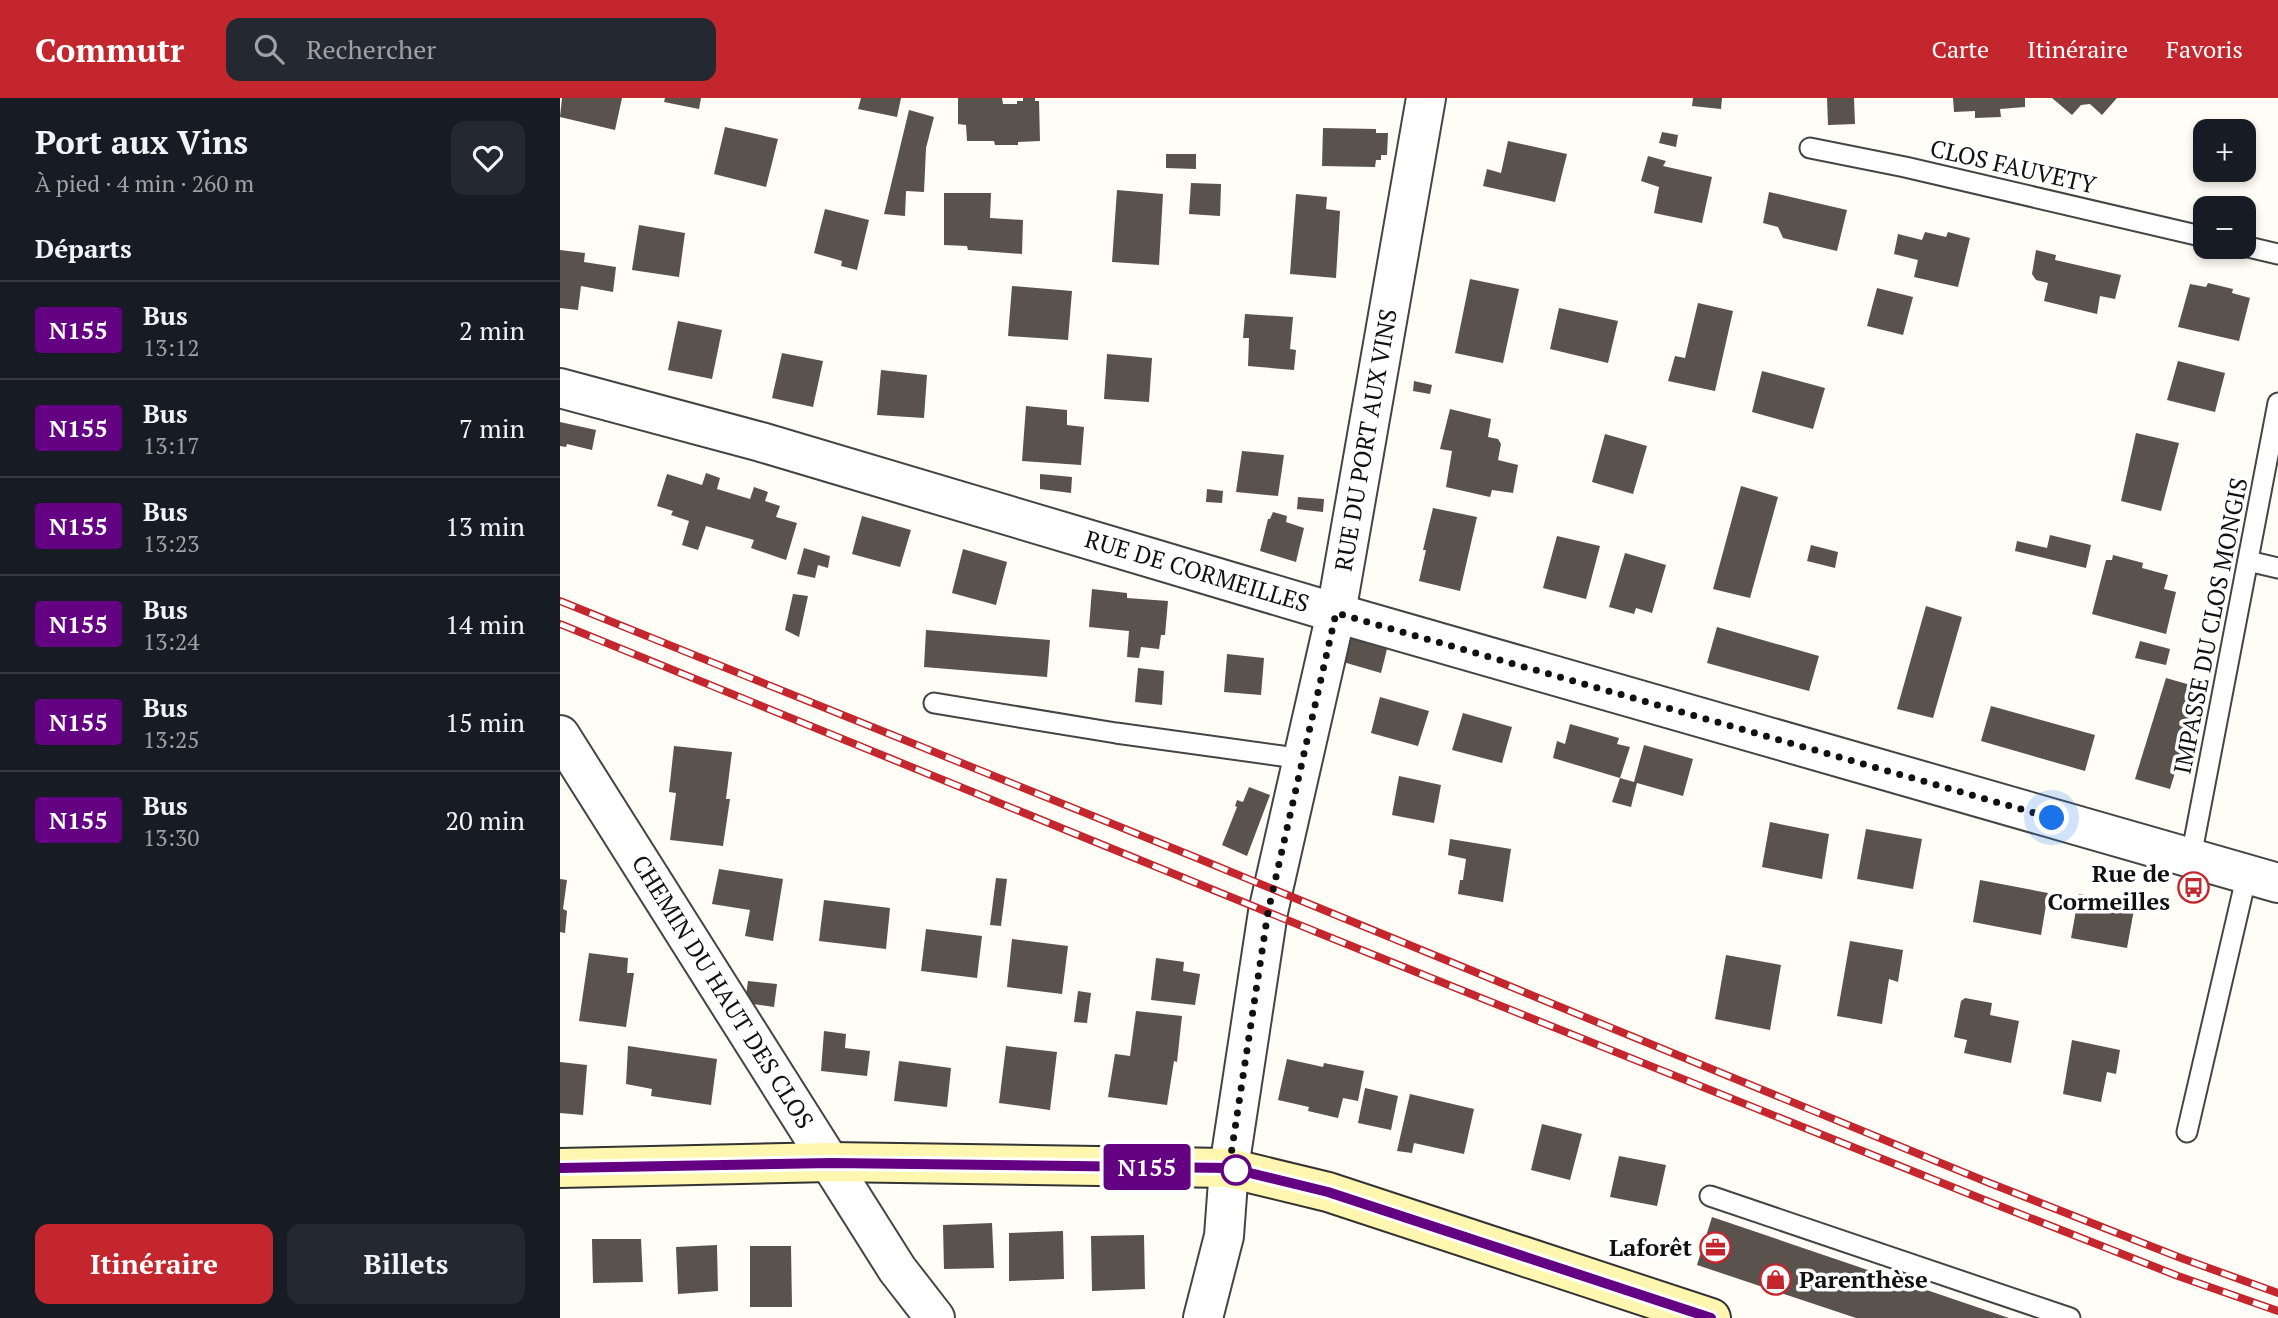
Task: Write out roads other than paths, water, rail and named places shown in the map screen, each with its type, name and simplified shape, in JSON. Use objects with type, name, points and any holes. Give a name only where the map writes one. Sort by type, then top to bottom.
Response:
[{"type":"street","name":"RUE DU PORT AUX VINS","points":[[1203,1318],[1224,1236],[1229,1168],[1268,912],[1336,613],[1426,98]]},
{"type":"street","name":"RUE DE CORMEILLES","points":[[560,388],[775,446],[1336,613],[2262,878]]},
{"type":"street","name":"CHEMIN DU HAUT DES CLOS","points":[[560,735],[897,1269],[935,1318]]},
{"type":"street","points":[[560,1168],[831,1163],[1229,1168],[1328,1192],[1711,1318]]},
{"type":"lane","name":"CLOS FAUVETY","points":[[1810,148],[1905,167],[2193,234]]},
{"type":"lane","points":[[2256,249],[2278,254]]},
{"type":"lane","name":"IMPASSE DU CLOS MONGIS","points":[[2191,857],[2278,404]]},
{"type":"lane","points":[[2248,561],[2278,568]]},
{"type":"lane","points":[[934,703],[1116,733],[1304,759]]},
{"type":"lane","points":[[2187,1132],[2262,878]]},
{"type":"lane","points":[[1710,1196],[2070,1318]]},
{"type":"railway","points":[[560,601],[1197,858],[1987,1182],[2278,1293]]},
{"type":"railway","points":[[560,624],[1982,1199],[2178,1276],[2278,1311]]},
{"type":"place","name":"Rue de Cormeilles","points":[[2193,888]]},
{"type":"place","name":"Laforêt","points":[[1715,1248]]},
{"type":"place","name":"Parenthèse","points":[[1776,1280]]}]
